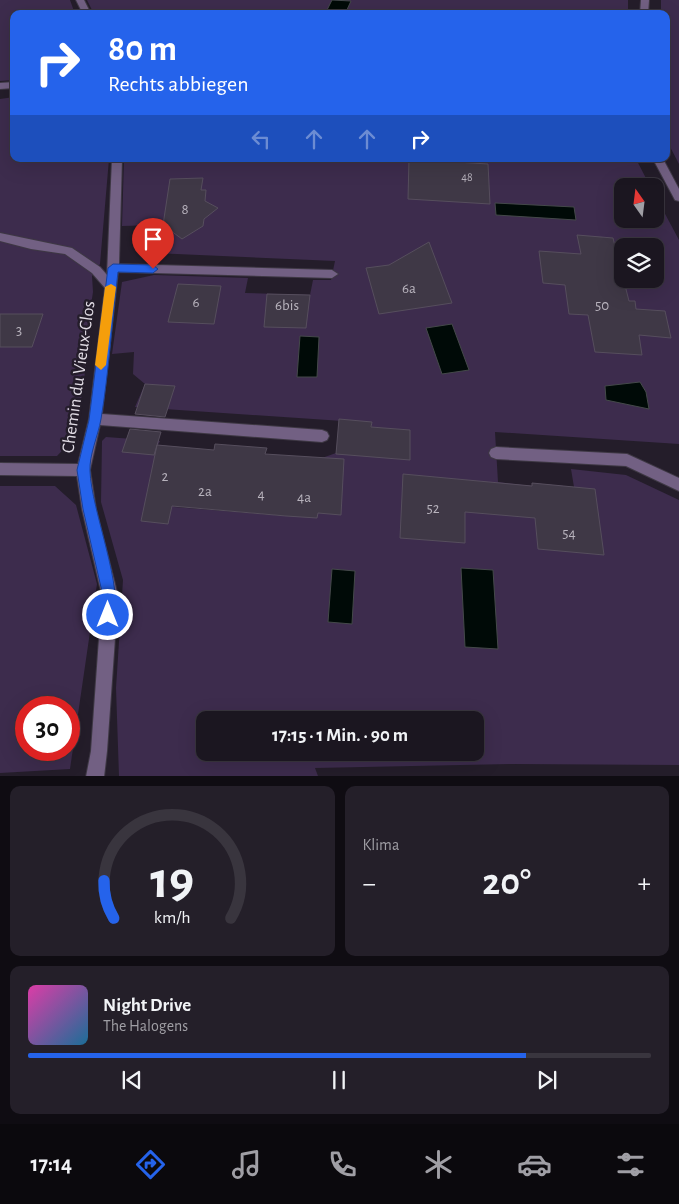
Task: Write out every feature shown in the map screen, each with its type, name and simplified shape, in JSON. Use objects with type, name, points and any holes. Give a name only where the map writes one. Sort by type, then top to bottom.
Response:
[{"type":"street","name":"Chemin du Vieux-Clos","points":[[95,776],[99,751],[110,596],[89,509],[83,470],[95,420],[113,268],[117,162]]},
{"type":"street","points":[[660,162],[679,198]]},
{"type":"street","points":[[0,237],[31,245],[68,251],[96,270],[110,288]]},
{"type":"street","points":[[113,268],[332,274]]},
{"type":"street","points":[[95,420],[322,436]]},
{"type":"street","points":[[496,453],[627,460],[679,485]]},
{"type":"street","points":[[0,469],[83,470]]},
{"type":"shaded area","points":[[0,0],[70,0],[74,10],[10,10],[10,80],[0,81]]},
{"type":"shaded area","points":[[87,0],[628,0],[628,10],[92,10]]},
{"type":"shaded area","points":[[332,0],[351,1],[347,10],[327,10]]},
{"type":"shaded area","points":[[661,0],[679,0],[679,164],[670,147],[670,10],[661,10]]},
{"type":"shaded area","points":[[10,98],[10,162],[109,162],[100,264],[92,276],[93,292],[87,331],[90,336],[76,436],[57,456],[0,456],[0,99]]},
{"type":"shaded area","points":[[124,162],[638,162],[646,178],[614,178],[614,228],[664,228],[664,212],[679,240],[679,444],[495,432],[498,482],[532,486],[532,483],[574,487],[571,469],[626,475],[679,500],[679,765],[514,764],[315,768],[318,776],[119,776],[116,688],[123,580],[101,502],[102,441],[106,437],[160,441],[158,445],[187,448],[174,507],[286,516],[293,456],[322,458],[336,453],[370,455],[372,423],[135,407],[145,384],[133,374],[134,352],[112,354],[122,282],[154,275],[248,278],[245,293],[310,295],[313,280],[331,280],[335,261],[154,253],[158,225],[122,226]]},
{"type":"shaded area","points":[[495,203],[574,207],[576,220],[496,215]]},
{"type":"shaded area","points":[[452,324],[469,370],[442,374],[426,328]]},
{"type":"shaded area","points":[[300,336],[319,337],[317,377],[297,377]]},
{"type":"shaded area","points":[[640,382],[646,392],[649,409],[606,400],[605,386]]},
{"type":"shaded area","points":[[0,486],[55,486],[76,505],[97,584],[80,700],[80,696],[15,696],[15,761],[71,761],[70,769],[0,773]]},
{"type":"shaded area","points":[[461,568],[493,570],[498,649],[465,647]]},
{"type":"shaded area","points":[[332,569],[355,571],[352,624],[328,622]]},
{"type":"building","points":[[409,162],[488,164],[490,204],[408,199]]},
{"type":"building","points":[[203,178],[201,190],[206,190],[205,201],[218,208],[204,219],[203,226],[182,239],[163,225],[170,179]]},
{"type":"building","points":[[577,235],[613,238],[614,288],[626,288],[629,301],[635,301],[636,309],[665,311],[671,338],[639,335],[642,355],[595,352],[588,315],[569,314],[565,285],[543,283],[539,251],[581,254]]},
{"type":"building","points":[[429,242],[452,303],[379,314],[366,268],[389,265]]},
{"type":"building","points":[[178,284],[221,286],[214,324],[168,322]]},
{"type":"building","points":[[267,294],[310,295],[306,328],[264,327]]},
{"type":"building","points":[[0,314],[43,314],[32,347],[0,347]]},
{"type":"building","points":[[145,384],[175,386],[165,417],[135,414]]},
{"type":"building","points":[[339,419],[372,422],[371,427],[410,430],[410,460],[336,454]]},
{"type":"building","points":[[130,429],[161,432],[154,455],[122,452]]},
{"type":"building","points":[[215,444],[267,448],[265,454],[344,459],[341,515],[318,513],[317,518],[172,506],[168,524],[141,521],[157,445],[214,450]]},
{"type":"building","points":[[403,474],[532,486],[532,483],[595,489],[604,555],[538,549],[535,518],[465,512],[465,543],[400,538]]},
{"type":"slow traffic","points":[[101,365],[111,287]]},
{"type":"route","points":[[108,615],[110,596],[89,509],[83,470],[95,420],[113,268],[153,269]]}]
